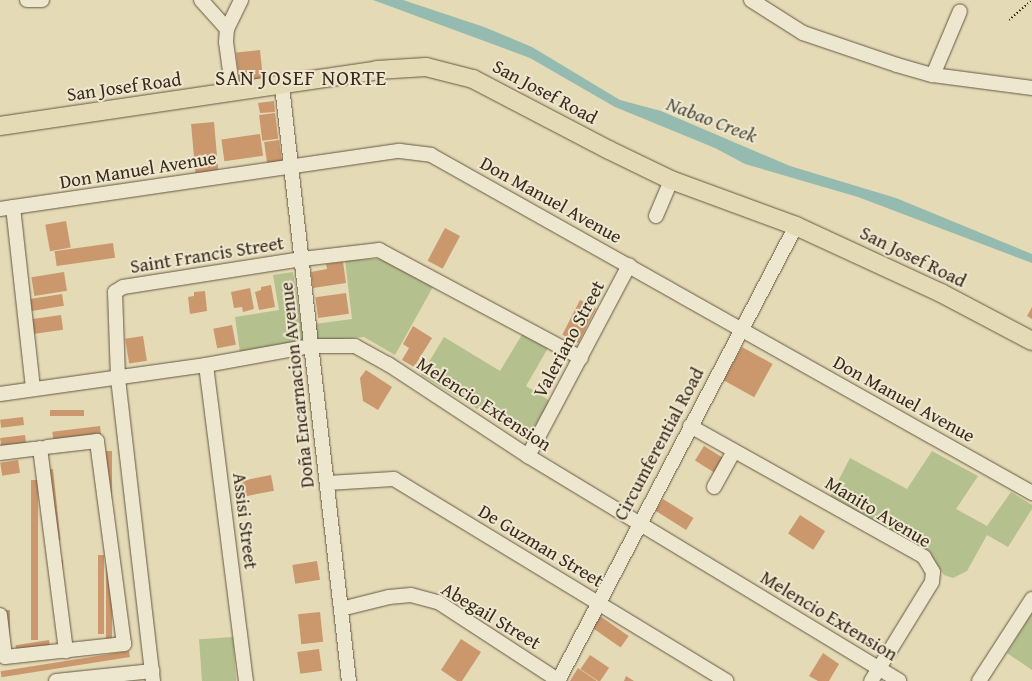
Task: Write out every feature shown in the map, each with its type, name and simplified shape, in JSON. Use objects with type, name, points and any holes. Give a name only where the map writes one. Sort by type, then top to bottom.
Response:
[{"type":"main road","name":"San Josef Road","points":[[0,126],[282,86],[377,70],[426,67],[473,78],[609,150],[671,180],[796,226],[940,293],[1032,341]]},
{"type":"street","points":[[27,0],[42,0]]},
{"type":"street","points":[[201,0],[227,29]]},
{"type":"street","points":[[233,93],[226,53],[227,29],[241,0]]},
{"type":"street","points":[[751,0],[803,33],[897,65],[933,75],[1032,88]]},
{"type":"street","points":[[933,75],[960,11]]},
{"type":"street","name":"Doña Encarnacion Avenue","points":[[282,86],[349,681]]},
{"type":"street","name":"Don Manuel Avenue","points":[[7,208],[400,151],[431,155],[1032,493]]},
{"type":"street","points":[[656,216],[671,180]]},
{"type":"street","points":[[7,208],[33,389]]},
{"type":"street","name":"Circumferential Road","points":[[558,681],[796,226]]},
{"type":"street","name":"Saint Francis Street","points":[[153,676],[118,378],[115,292],[123,287],[302,259],[379,250],[581,358]]},
{"type":"street","name":"Valeriano Street","points":[[528,456],[629,265]]},
{"type":"street","name":"Melencio Extension","points":[[0,394],[206,365],[311,346],[355,346],[388,364],[528,456],[899,681]]},
{"type":"street","name":"Assisi Street","points":[[206,365],[246,681]]},
{"type":"street","name":"Manito Avenue","points":[[690,426],[924,557],[933,572],[932,582],[871,681]]},
{"type":"street","points":[[0,453],[97,441],[124,644],[5,657],[0,615]]},
{"type":"street","points":[[40,448],[66,651]]},
{"type":"street","points":[[714,487],[734,451]]},
{"type":"street","name":"De Guzman Street","points":[[327,484],[394,479],[726,681]]},
{"type":"street","name":"Abegail Street","points":[[341,609],[389,597],[411,595],[438,602],[558,681]]},
{"type":"street","points":[[979,681],[1032,599]]},
{"type":"street","points":[[56,681],[153,676]]},
{"type":"path","points":[[1009,20],[1032,0]]},
{"type":"green space","points":[[381,259],[434,285],[395,355],[364,337],[318,341],[315,324],[352,319],[345,260]]},
{"type":"green space","points":[[293,272],[304,342],[240,352],[235,317],[279,310],[273,275]]},
{"type":"green space","points":[[523,333],[548,348],[526,386],[550,401],[527,439],[421,375],[444,337],[500,371]]},
{"type":"green space","points":[[932,451],[978,476],[956,509],[987,526],[1011,492],[1032,505],[1032,509],[1008,547],[987,535],[967,571],[953,578],[944,575],[933,560],[915,543],[830,497],[850,458],[907,489]]},
{"type":"green space","points":[[1032,613],[1032,670],[1007,653]]},
{"type":"green space","points":[[233,637],[236,681],[202,681],[199,639]]},
{"type":"water","points":[[373,0],[403,0],[484,27],[532,47],[620,100],[661,111],[790,166],[896,198],[1032,254],[1032,263],[858,197],[745,164],[715,148],[615,107],[530,58]]},
{"type":"building","points":[[260,50],[263,80],[239,82],[236,53]]},
{"type":"building","points":[[274,101],[275,112],[260,113],[258,103]]},
{"type":"building","points":[[275,113],[278,139],[262,141],[259,115]]},
{"type":"building","points":[[214,122],[219,174],[196,176],[191,124]]},
{"type":"building","points":[[260,134],[263,156],[224,161],[221,139]]},
{"type":"building","points":[[279,140],[282,161],[267,163],[264,142]]},
{"type":"building","points":[[66,221],[71,248],[50,251],[45,225]]},
{"type":"building","points":[[445,228],[460,236],[443,269],[428,261]]},
{"type":"building","points":[[113,243],[115,258],[57,266],[55,251]]},
{"type":"building","points":[[343,262],[346,283],[313,288],[311,272],[327,269],[326,264]]},
{"type":"building","points":[[64,272],[67,291],[34,296],[31,277]]},
{"type":"building","points":[[271,285],[275,307],[259,310],[255,292],[261,290],[261,287]]},
{"type":"building","points":[[250,288],[254,309],[243,312],[242,307],[234,308],[231,292]]},
{"type":"building","points":[[205,291],[207,311],[190,314],[188,297],[194,296],[194,292]]},
{"type":"building","points":[[346,293],[349,314],[318,318],[315,297]]},
{"type":"building","points":[[62,294],[64,306],[30,311],[28,299]]},
{"type":"building","points":[[580,300],[596,308],[578,343],[562,335]]},
{"type":"building","points":[[1032,307],[1032,319],[1027,316]]},
{"type":"building","points":[[61,315],[63,330],[31,334],[29,319]]},
{"type":"building","points":[[232,325],[236,345],[217,348],[213,329]]},
{"type":"building","points":[[413,326],[432,338],[414,367],[402,360],[409,348],[403,344]]},
{"type":"building","points":[[143,336],[147,361],[129,364],[125,339]]},
{"type":"building","points":[[742,347],[773,364],[754,397],[724,380]]},
{"type":"building","points":[[366,370],[392,387],[378,410],[363,401],[360,378]]},
{"type":"building","points":[[50,410],[84,410],[84,416],[50,416]]},
{"type":"building","points":[[23,417],[24,425],[1,428],[0,420]]},
{"type":"building","points":[[100,426],[101,434],[53,440],[52,432]]},
{"type":"building","points":[[25,435],[26,443],[1,446],[0,438]]},
{"type":"building","points":[[704,446],[725,459],[716,474],[695,460]]},
{"type":"building","points":[[106,451],[112,451],[112,651],[106,651]]},
{"type":"building","points":[[18,460],[20,473],[2,476],[0,463]]},
{"type":"building","points":[[53,469],[61,541],[55,541],[47,470]]},
{"type":"building","points":[[271,475],[274,491],[245,496],[242,481]]},
{"type":"building","points":[[31,480],[38,480],[38,640],[31,640]]},
{"type":"building","points":[[663,499],[694,518],[686,530],[656,511]]},
{"type":"building","points":[[800,515],[825,531],[813,550],[788,533]]},
{"type":"building","points":[[98,555],[104,555],[104,634],[98,634]]},
{"type":"building","points":[[57,560],[63,560],[63,639],[57,639]]},
{"type":"building","points":[[317,561],[320,580],[295,584],[292,565]]},
{"type":"building","points":[[5,610],[10,610],[10,644],[5,644]]},
{"type":"building","points":[[320,612],[323,642],[301,644],[298,614]]},
{"type":"building","points":[[600,616],[629,636],[621,648],[592,627]]},
{"type":"building","points":[[461,639],[481,652],[462,681],[457,681],[441,670]]},
{"type":"building","points":[[49,640],[50,646],[16,651],[15,645]]},
{"type":"building","points":[[319,649],[322,671],[300,674],[297,652]]},
{"type":"building","points":[[129,651],[130,657],[2,677],[1,671]]},
{"type":"building","points":[[823,653],[839,664],[829,681],[818,681],[809,676]]},
{"type":"building","points":[[590,655],[609,668],[600,681],[580,669]]},
{"type":"building","points":[[578,668],[597,681],[570,681]]},
{"type":"building","points":[[626,676],[634,681],[624,681]]},
{"type":"district","name":"SAN JOSEF NORTE","points":[[301,78]]},
{"type":"water label","name":"Nabao Creek","points":[[712,119]]}]
